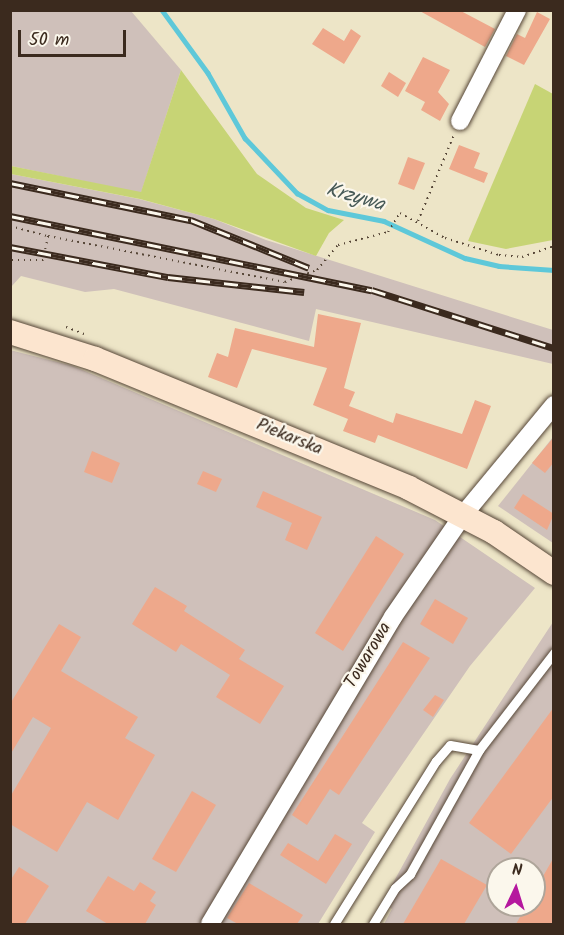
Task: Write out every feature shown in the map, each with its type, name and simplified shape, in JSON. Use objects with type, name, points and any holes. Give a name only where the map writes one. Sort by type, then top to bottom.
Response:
[{"type":"street","points":[[460,121],[516,10]]},
{"type":"street","name":"Piekarska","points":[[10,332],[95,359],[409,488],[463,515],[554,573]]},
{"type":"street","name":"Towarowa","points":[[210,924],[393,617],[463,515],[554,405]]},
{"type":"lane","points":[[373,924],[395,888],[410,874],[479,750],[554,653]]},
{"type":"lane","points":[[334,924],[436,761],[450,745],[479,750]]},
{"type":"path","points":[[418,221],[460,121]]},
{"type":"path","points":[[10,226],[48,236],[285,282],[317,270],[338,245],[388,232],[400,213],[445,238],[499,255],[522,257],[554,246]]},
{"type":"path","points":[[10,260],[43,260],[48,236]]},
{"type":"shaded area","points":[[10,11],[131,11],[181,70],[141,193],[11,166]]},
{"type":"shaded area","points":[[11,174],[139,199],[214,219],[266,240],[553,330],[553,364],[316,309],[309,341],[114,289],[85,292],[21,276],[11,287]]},
{"type":"shaded area","points":[[10,350],[73,366],[435,520],[535,588],[470,666],[362,823],[375,832],[318,924],[11,924]]},
{"type":"shaded area","points":[[553,437],[553,543],[498,506]]},
{"type":"shaded area","points":[[553,622],[553,924],[384,924],[392,909],[382,903],[450,779]]},
{"type":"green space","points":[[181,70],[257,174],[306,208],[344,220],[329,233],[316,256],[214,219],[140,199],[11,174],[11,166],[141,192]]},
{"type":"green space","points":[[535,84],[553,94],[553,240],[506,249],[468,241]]},
{"type":"building","points":[[418,10],[459,10],[495,29],[485,47]]},
{"type":"building","points":[[537,12],[550,19],[524,65],[506,56],[517,34],[525,38]]},
{"type":"building","points":[[323,28],[344,41],[351,29],[361,36],[344,64],[312,44]]},
{"type":"building","points":[[423,57],[450,70],[438,92],[449,104],[440,121],[421,110],[425,102],[405,91]]},
{"type":"building","points":[[389,72],[406,83],[398,97],[381,86]]},
{"type":"building","points":[[459,145],[480,153],[474,168],[488,173],[484,183],[449,169]]},
{"type":"building","points":[[408,157],[425,163],[414,190],[398,184]]},
{"type":"building","points":[[318,314],[361,323],[344,388],[355,392],[349,406],[393,423],[396,413],[462,434],[475,400],[491,406],[467,469],[378,435],[375,443],[343,431],[348,419],[313,405],[327,368],[252,349],[237,388],[208,377],[217,353],[228,357],[235,328],[314,347]]},
{"type":"building","points":[[554,437],[554,462],[545,473],[532,463]]},
{"type":"building","points":[[92,451],[120,463],[112,483],[84,472]]},
{"type":"building","points":[[203,471],[222,479],[216,492],[197,484]]},
{"type":"building","points":[[263,491],[322,517],[307,550],[285,540],[292,523],[256,507]]},
{"type":"building","points":[[523,494],[554,514],[547,530],[514,508]]},
{"type":"building","points":[[376,536],[404,554],[343,651],[315,633]]},
{"type":"building","points":[[155,587],[187,606],[184,611],[245,650],[239,659],[284,686],[260,724],[216,697],[230,675],[181,644],[176,652],[132,624]]},
{"type":"building","points":[[435,599],[468,618],[453,644],[420,624]]},
{"type":"building","points":[[59,624],[81,637],[61,671],[138,717],[125,738],[155,755],[118,820],[87,802],[57,852],[10,824],[10,797],[51,728],[33,717],[10,755],[10,704]]},
{"type":"building","points":[[403,642],[430,658],[339,795],[330,789],[307,825],[292,815]]},
{"type":"building","points":[[435,695],[444,700],[433,717],[423,710]]},
{"type":"building","points":[[554,707],[554,796],[511,854],[469,823]]},
{"type":"building","points":[[192,791],[216,805],[176,872],[152,859]]},
{"type":"building","points":[[335,834],[352,844],[326,884],[280,855],[288,843],[318,861]]},
{"type":"building","points":[[554,857],[554,924],[516,924],[520,917],[546,917],[546,871]]},
{"type":"building","points":[[441,859],[486,884],[464,924],[403,924]]},
{"type":"building","points":[[19,867],[49,886],[25,924],[10,924],[10,881]]},
{"type":"building","points":[[108,876],[134,891],[140,882],[156,892],[150,901],[156,905],[145,924],[108,924],[86,911]]},
{"type":"building","points":[[249,883],[303,915],[297,924],[238,924],[227,918]]},
{"type":"waterway","name":"Krzywa","points":[[162,10],[208,73],[245,138],[297,193],[328,210],[384,221],[465,258],[499,266],[554,270]]},
{"type":"railway","points":[[10,183],[191,220],[309,268]]},
{"type":"railway","points":[[10,216],[372,290],[554,348]]},
{"type":"railway","points":[[10,247],[168,277],[304,292]]}]
